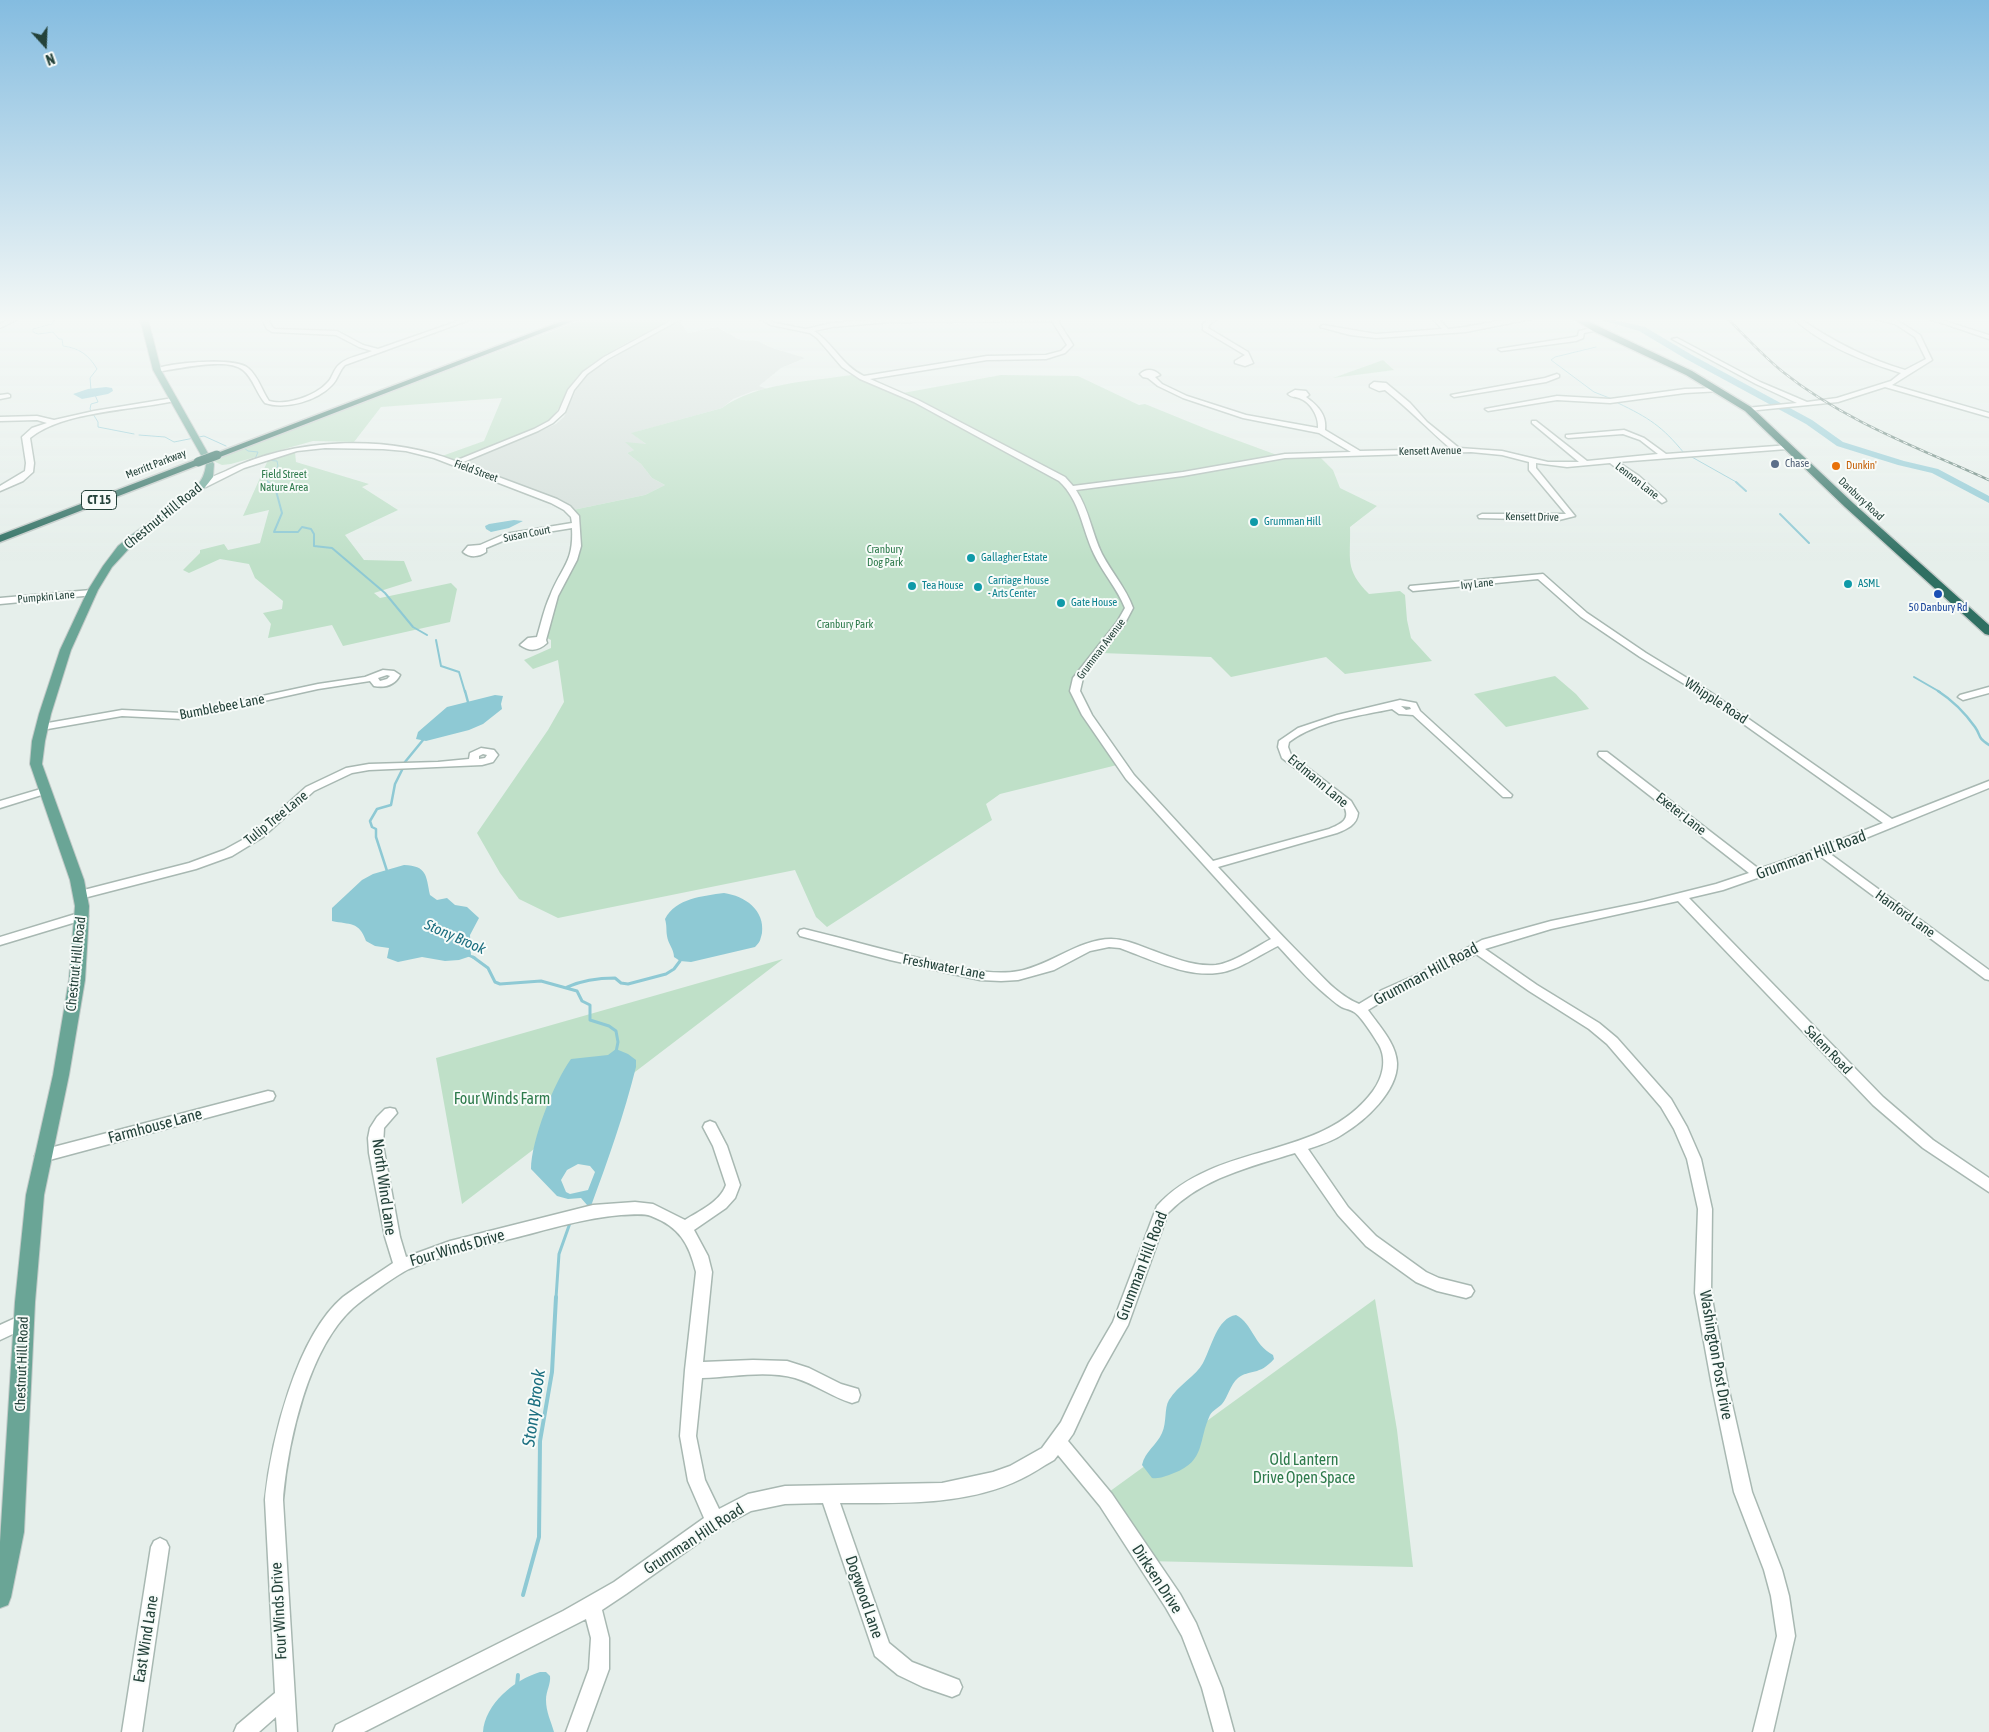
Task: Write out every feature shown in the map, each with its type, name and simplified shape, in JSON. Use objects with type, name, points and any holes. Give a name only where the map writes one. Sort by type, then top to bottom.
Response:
[{"type":"highway","name":"Merritt Parkway","points":[[216,453],[354,400]]},
{"type":"highway","name":"Merritt Parkway","points":[[0,533],[358,400]]},
{"type":"highway","name":"Danbury Road","points":[[1734,400],[1748,409],[1886,539],[1989,631]]},
{"type":"highway","name":"Merritt Parkway","points":[[0,539],[197,460]]},
{"type":"main road","points":[[173,400],[210,464]]},
{"type":"main road","name":"Chestnut Hill Road","points":[[0,1597],[14,1532],[24,1321],[35,1195],[61,1075],[76,980],[82,916],[77,880],[44,791],[36,764],[36,750],[49,696],[91,593],[109,564],[122,548],[202,485],[210,474],[210,464]]},
{"type":"street","points":[[0,489],[28,474],[31,466],[27,435],[35,429],[52,422],[173,400]]},
{"type":"street","points":[[266,400],[270,404],[282,405],[296,400]]},
{"type":"street","points":[[454,463],[551,422],[562,412],[568,400]]},
{"type":"street","points":[[913,400],[1062,479],[1072,488]]},
{"type":"street","points":[[1193,400],[1245,417],[1321,431],[1357,452]]},
{"type":"street","points":[[1306,400],[1318,409],[1320,413],[1321,431]]},
{"type":"street","points":[[1402,400],[1425,423],[1457,450]]},
{"type":"street","points":[[1488,409],[1546,400]]},
{"type":"street","points":[[1599,400],[1621,400]]},
{"type":"street","points":[[1796,400],[1806,404]]},
{"type":"street","points":[[1748,409],[1838,400]]},
{"type":"street","points":[[1937,400],[1989,415]]},
{"type":"street","points":[[0,424],[4,419],[37,418],[52,422]]},
{"type":"street","points":[[1534,422],[1587,464]]},
{"type":"street","points":[[1568,436],[1624,432],[1642,439],[1666,456]]},
{"type":"street","name":"Field Street","points":[[202,485],[259,460],[307,448],[375,447],[420,452],[454,463],[560,504],[575,516],[575,525]]},
{"type":"street","name":"Kensett Avenue","points":[[1072,488],[1189,473],[1272,458],[1357,452],[1457,450],[1502,453],[1561,466],[1611,460],[1787,447]]},
{"type":"street","name":"Lennon Lane","points":[[1611,460],[1636,478],[1662,501]]},
{"type":"street","name":"Kensett Drive","points":[[1482,516],[1552,518],[1571,516],[1532,468],[1533,461]]},
{"type":"street","name":"Field Street","points":[[210,464],[221,468],[242,466]]},
{"type":"street","name":"Grumman Avenue","points":[[1072,488],[1097,552],[1125,599],[1128,608],[1121,623],[1078,678],[1077,697],[1093,725],[1121,766],[1279,940],[1328,990],[1345,1003],[1360,1010]]},
{"type":"street","points":[[541,640],[554,596],[574,560],[577,546],[575,525]]},
{"type":"street","name":"Susan Court","points":[[481,547],[518,534],[575,525]]},
{"type":"street","name":"Ivy Lane","points":[[1413,588],[1540,576]]},
{"type":"street","name":"Whipple Road","points":[[1540,576],[1584,615],[1643,656],[1707,694],[1892,824]]},
{"type":"street","name":"Pumpkin Lane","points":[[0,601],[91,593]]},
{"type":"street","name":"Bumblebee Lane","points":[[42,727],[118,713],[136,712],[166,717],[183,716],[327,684],[373,679]]},
{"type":"street","points":[[1963,697],[1989,690]]},
{"type":"street","name":"Erdmann Lane","points":[[1211,865],[1333,831],[1351,822],[1352,810],[1347,803],[1286,756],[1283,747],[1284,741],[1298,732],[1378,708],[1396,707],[1405,713],[1414,712],[1507,795]]},
{"type":"street","name":"Exeter Lane","points":[[1603,754],[1758,874]]},
{"type":"street","name":"Tulip Tree Lane","points":[[80,895],[192,866],[228,853],[259,835],[310,789],[350,770],[369,767],[438,765],[474,761]]},
{"type":"street","name":"Grumman Hill Road","points":[[342,1732],[570,1618],[620,1588],[715,1522],[748,1503],[785,1495],[901,1494],[967,1488],[1015,1473],[1048,1454],[1058,1442],[1074,1414],[1095,1368],[1120,1326],[1162,1210],[1168,1202],[1178,1193],[1215,1174],[1299,1146],[1342,1129],[1369,1106],[1386,1082],[1390,1069],[1388,1051],[1360,1010],[1386,994],[1476,948],[1498,939],[1551,925],[1681,897],[1758,874],[1821,852],[1989,784]]},
{"type":"street","points":[[0,805],[44,791]]},
{"type":"street","name":"Hanford Lane","points":[[1821,852],[1989,976]]},
{"type":"street","name":"Salem Road","points":[[1681,897],[1878,1102],[1928,1144],[1989,1186]]},
{"type":"street","points":[[0,941],[82,916]]},
{"type":"street","name":"Freshwater Lane","points":[[804,933],[890,956],[980,976],[1001,977],[1018,976],[1050,967],[1087,947],[1109,942],[1121,944],[1183,966],[1198,969],[1218,969],[1279,940]]},
{"type":"street","name":"Washington Post Drive","points":[[1476,948],[1533,988],[1594,1026],[1612,1041],[1666,1103],[1694,1158],[1705,1209],[1703,1293],[1720,1386],[1743,1492],[1773,1570],[1780,1596],[1786,1636],[1763,1732]]},
{"type":"street","name":"Farmhouse Lane","points":[[42,1156],[268,1096]]},
{"type":"street","name":"North Wind Lane","points":[[390,1113],[377,1128],[376,1142],[387,1204],[389,1228],[402,1265]]},
{"type":"street","points":[[710,1127],[720,1146],[733,1186],[730,1194],[721,1204],[685,1228],[700,1256],[704,1272],[688,1436],[697,1481],[715,1522]]},
{"type":"street","points":[[1299,1146],[1343,1211],[1371,1241],[1421,1277],[1437,1284],[1466,1291]]},
{"type":"street","name":"Four Winds Drive","points":[[287,1732],[274,1500],[276,1480],[287,1426],[311,1354],[331,1322],[348,1303],[402,1265],[450,1248],[593,1210],[618,1207],[653,1210],[685,1228]]},
{"type":"street","points":[[0,1333],[24,1321]]},
{"type":"street","points":[[693,1370],[788,1369],[841,1393],[852,1395]]},
{"type":"street","name":"Dirksen Drive","points":[[1058,1442],[1106,1500],[1173,1601],[1189,1630],[1212,1688],[1224,1732]]},
{"type":"street","name":"Dogwood Lane","points":[[829,1496],[882,1649],[899,1666],[923,1678],[952,1687]]},
{"type":"street","name":"East Wind Lane","points":[[132,1732],[160,1547]]},
{"type":"street","points":[[576,1732],[599,1669],[600,1638],[591,1605]]},
{"type":"street","points":[[244,1732],[284,1699]]},
{"type":"shaded area","points":[[572,400],[732,400],[722,408],[632,433],[647,445],[627,453],[641,464],[652,478],[665,485],[645,495],[573,510],[562,502],[467,462],[556,424],[564,417]]},
{"type":"green space","points":[[370,400],[477,400],[381,407],[354,442],[313,441],[231,464],[222,465],[211,460]]},
{"type":"green space","points":[[501,400],[564,400],[556,413],[544,424],[455,461],[442,456],[484,441]]},
{"type":"green space","name":"Cranbury Park","points":[[735,400],[912,400],[1029,464],[915,400],[1128,400],[1139,405],[1145,404],[1277,455],[1235,463],[1319,456],[1333,470],[1340,488],[1377,506],[1350,527],[1350,563],[1352,570],[1369,594],[1400,591],[1405,595],[1411,638],[1432,661],[1345,674],[1326,657],[1231,677],[1211,657],[1101,653],[1132,610],[1133,607],[1127,596],[1123,615],[1073,682],[1117,765],[1000,794],[986,804],[992,820],[827,927],[816,917],[795,870],[558,918],[519,899],[500,873],[477,833],[548,730],[564,702],[558,660],[533,669],[524,660],[551,648],[551,640],[547,638],[552,616],[561,591],[578,558],[580,547],[573,510],[645,495],[665,485],[652,478],[641,464],[627,453],[634,450],[625,442],[646,444],[631,433],[722,408]]},
{"type":"green space","name":"Field Street Nature Area","points":[[295,452],[296,462],[369,484],[362,487],[398,510],[345,535],[364,560],[404,561],[412,581],[374,593],[380,598],[451,583],[457,589],[450,622],[343,646],[332,625],[268,638],[271,624],[263,613],[282,609],[283,601],[255,578],[249,564],[220,559],[189,573],[183,570],[200,553],[200,550],[224,544],[228,550],[260,543],[269,510],[243,516],[268,460]]},
{"type":"green space","points":[[1555,676],[1576,694],[1589,709],[1506,727],[1474,694]]},
{"type":"green space","name":"Four Winds Farm","points":[[783,959],[462,1204],[436,1058]]},
{"type":"green space","name":"Old Lantern Drive Open Space","points":[[1375,1299],[1397,1430],[1413,1567],[1145,1561],[1102,1497]]},
{"type":"water","points":[[514,520],[523,521],[509,528],[491,532],[485,526],[489,524]]},
{"type":"water","points":[[495,695],[503,696],[502,709],[483,724],[469,730],[426,741],[416,739],[418,732],[447,707]]},
{"type":"water","points":[[404,865],[417,867],[424,873],[430,895],[437,900],[447,898],[455,905],[467,907],[479,918],[470,935],[471,956],[459,960],[445,961],[422,957],[398,962],[387,958],[389,948],[375,946],[366,941],[357,927],[332,921],[332,908],[362,880],[373,874]]},
{"type":"water","points":[[724,893],[739,897],[752,905],[757,911],[762,925],[762,933],[758,944],[755,947],[691,962],[680,961],[674,957],[668,939],[665,919],[670,912],[676,906],[691,899]]},
{"type":"water","points":[[616,1049],[628,1054],[636,1060],[636,1067],[615,1137],[591,1206],[587,1205],[581,1198],[568,1199],[557,1196],[531,1169],[532,1157],[545,1112],[564,1069],[571,1059],[608,1055]],"holes":[[[578,1164],[590,1166],[595,1172],[588,1190],[570,1194],[566,1192],[561,1180],[567,1170]]]},
{"type":"water","points":[[1236,1315],[1242,1319],[1261,1345],[1273,1355],[1274,1359],[1264,1368],[1242,1375],[1235,1381],[1222,1404],[1210,1415],[1200,1449],[1191,1462],[1174,1473],[1160,1478],[1152,1478],[1142,1465],[1162,1433],[1169,1400],[1200,1368],[1224,1321]]},
{"type":"water","points":[[540,1672],[546,1672],[550,1676],[546,1704],[554,1732],[483,1732],[489,1712],[502,1695],[520,1681]]},
{"type":"waterway","name":"Stony Brook","points":[[97,400],[98,402],[91,404],[90,409],[98,422],[98,427],[134,434]]},
{"type":"waterway","points":[[1768,400],[1809,422],[1840,444],[1901,463],[1935,471],[1989,500]]},
{"type":"waterway","points":[[1618,403],[1654,424],[1669,436],[1684,453]]},
{"type":"waterway","name":"Stony Brook","points":[[139,435],[165,437],[174,442],[204,436],[226,446]]},
{"type":"waterway","name":"Stony Brook","points":[[244,448],[248,451],[258,452],[255,459],[258,459]]},
{"type":"waterway","points":[[1690,456],[1738,483]]},
{"type":"waterway","name":"Stony Brook","points":[[266,460],[277,461],[278,466],[267,481],[270,483]]},
{"type":"waterway","name":"Stony Brook","points":[[268,482],[275,487],[282,513],[274,532],[298,532],[302,527],[311,529],[314,534],[314,546],[332,548],[385,593],[413,627],[427,635]]},
{"type":"waterway","points":[[1736,482],[1746,491]]},
{"type":"waterway","points":[[1780,514],[1809,543]]},
{"type":"waterway","name":"Stony Brook","points":[[436,640],[441,666],[459,672],[465,692]]},
{"type":"waterway","points":[[1914,677],[1940,692]]},
{"type":"waterway","name":"Stony Brook","points":[[465,691],[468,702]]},
{"type":"waterway","points":[[1938,691],[1963,712],[1981,738],[1989,745]]},
{"type":"waterway","name":"Stony Brook","points":[[405,762],[423,740]]},
{"type":"waterway","name":"Stony Brook","points":[[387,871],[376,837],[376,829],[372,827],[370,821],[377,809],[391,805],[395,784],[402,770]]},
{"type":"waterway","name":"Stony Brook","points":[[468,955],[473,957]]},
{"type":"waterway","name":"Stony Brook","points":[[473,957],[488,968],[495,982],[500,984],[541,981],[577,991],[582,1001],[590,1005],[590,1020],[609,1026],[616,1031],[618,1042],[616,1052]]},
{"type":"waterway","points":[[567,987],[585,981],[609,978],[615,978],[621,983],[628,984],[666,974],[674,969],[680,961]]},
{"type":"waterway","name":"Stony Brook","points":[[556,1298],[559,1254],[570,1223]]},
{"type":"waterway","name":"Stony Brook","points":[[523,1595],[539,1537],[540,1441],[552,1372],[556,1297]]},
{"type":"waterway","name":"Stony Brook","points":[[517,1686],[518,1675]]},
{"type":"railway","points":[[1823,400],[1909,445],[1989,480]]},
{"type":"place","name":"Chase","points":[[1775,464]]},
{"type":"place","name":"Dunkin'","points":[[1836,466]]},
{"type":"place","name":"Grumman Hill","points":[[1254,522]]},
{"type":"place","name":"Gallagher Estate","points":[[971,558]]},
{"type":"place","name":"ASML","points":[[1848,584]]},
{"type":"place","name":"Tea House","points":[[912,586]]},
{"type":"place","name":"Carriage House - Arts Center","points":[[978,587]]},
{"type":"place","name":"50 Danbury Rd","points":[[1938,594]]},
{"type":"place","name":"Gate House","points":[[1061,603]]},
{"type":"park label","name":"Cranbury Dog Park","points":[[885,556]]}]
